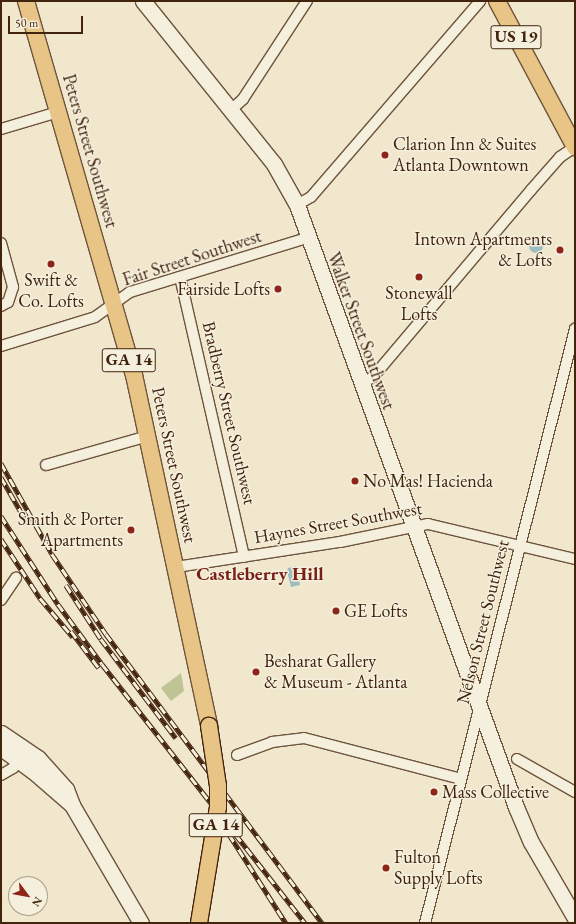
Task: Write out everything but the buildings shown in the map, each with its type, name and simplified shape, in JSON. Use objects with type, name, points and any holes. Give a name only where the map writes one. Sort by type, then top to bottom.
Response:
[{"type":"main road","name":"Peters Street Southwest","points":[[26,1],[114,304],[148,436],[209,726],[218,786],[218,807],[199,923]]},
{"type":"main road","name":"US 19","points":[[497,1],[575,147]]},
{"type":"street","name":"Walker Street Southwest","points":[[144,1],[232,109],[274,164],[297,205],[307,238],[479,709],[531,842],[575,918]]},
{"type":"street","points":[[232,109],[243,99],[308,1]]},
{"type":"street","points":[[297,205],[311,198],[480,1]]},
{"type":"street","points":[[1,129],[58,112]]},
{"type":"street","points":[[360,384],[374,377],[531,190],[560,157],[575,147]]},
{"type":"street","name":"Fair Street Southwest","points":[[1,346],[96,317],[130,292],[307,238]]},
{"type":"street","points":[[1,243],[13,287],[8,302],[1,306]]},
{"type":"street","name":"Bradberry Street Southwest","points":[[180,277],[244,556]]},
{"type":"street","name":"Nelson Street Southwest","points":[[425,923],[520,544],[571,359],[575,329]]},
{"type":"street","points":[[46,465],[148,436]]},
{"type":"street","name":"Haynes Street Southwest","points":[[176,567],[398,532],[412,527],[428,524],[443,526],[520,544],[575,559]]},
{"type":"street","points":[[1,600],[16,578]]},
{"type":"street","points":[[1,733],[72,805],[141,923]]},
{"type":"street","points":[[237,755],[272,742],[304,738],[461,779]]},
{"type":"street","points":[[1,748],[23,755]]},
{"type":"street","points":[[1,775],[13,768],[23,755]]},
{"type":"street","points":[[517,759],[575,792]]},
{"type":"green space","points":[[181,673],[184,691],[171,701],[161,688]]},
{"type":"water","points":[[536,239],[541,241],[543,246],[541,251],[536,253],[531,251],[529,246],[531,241]]},
{"type":"water","points":[[296,566],[300,585],[291,587],[287,571],[288,568]]},
{"type":"railway","points":[[1,463],[52,554],[106,634],[322,923]]},
{"type":"railway","points":[[1,477],[28,524]]},
{"type":"railway","points":[[1,516],[58,604],[102,664],[305,923]]},
{"type":"railway","points":[[1,539],[40,598],[73,637]]},
{"type":"railway","points":[[66,585],[101,639],[176,738]]},
{"type":"railway","points":[[71,631],[99,668]]},
{"type":"railway","points":[[229,834],[286,923]]},
{"type":"place","name":"Clarion Inn & Suites Atlanta Downtown","points":[[385,155]]},
{"type":"place","name":"Intown Apartments & Lofts","points":[[560,250]]},
{"type":"place","name":"Swift & Co. Lofts","points":[[51,264]]},
{"type":"place","name":"Stonewall Lofts","points":[[419,277]]},
{"type":"place","name":"Fairside Lofts","points":[[278,289]]},
{"type":"place","name":"No Mas! Hacienda","points":[[355,481]]},
{"type":"place","name":"Smith & Porter Apartments","points":[[131,530]]},
{"type":"place","name":"GE Lofts","points":[[336,611]]},
{"type":"place","name":"Besharat Gallery & Museum - Atlanta","points":[[256,672]]},
{"type":"place","name":"Mass Collective","points":[[434,792]]},
{"type":"place","name":"Fulton Supply Lofts","points":[[386,868]]},
{"type":"district","name":"Castleberry Hill","points":[[260,574]]}]
